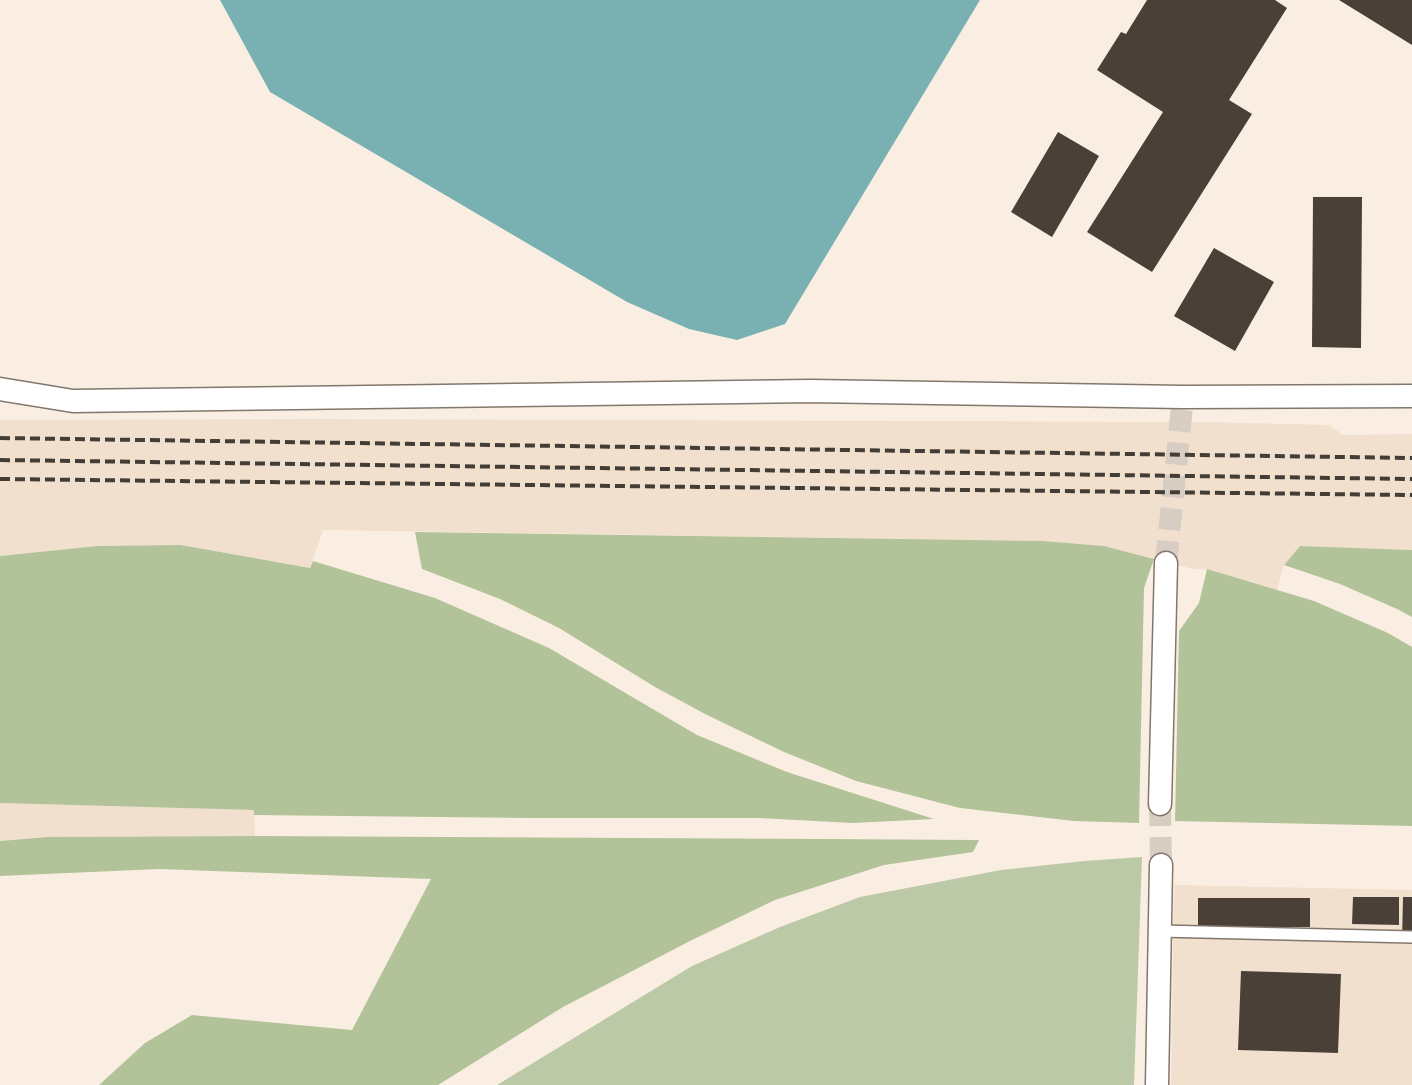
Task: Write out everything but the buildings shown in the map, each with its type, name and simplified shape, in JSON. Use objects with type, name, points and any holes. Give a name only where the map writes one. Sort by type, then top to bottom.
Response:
[{"type":"street","points":[[0,389],[73,401],[811,391],[1183,397],[1412,396]]},
{"type":"street","points":[[1160,804],[1166,564]]},
{"type":"street","points":[[1157,1085],[1161,865]]},
{"type":"lane","points":[[1160,931],[1412,937]]},
{"type":"shaded area","points":[[316,419],[1205,422],[1329,425],[1343,435],[1412,434],[1412,550],[1300,546],[1284,565],[1277,590],[1207,569],[1193,569],[1104,546],[1043,541],[323,530],[310,568],[181,545],[97,546],[0,556],[0,420]]},
{"type":"shaded area","points":[[0,803],[254,810],[255,836],[48,837],[0,841]]},
{"type":"shaded area","points":[[1174,885],[1412,890],[1412,1085],[1171,1085]]},
{"type":"green space","points":[[415,532],[1043,541],[1104,546],[1154,559],[1144,588],[1139,823],[1074,821],[960,808],[856,781],[784,752],[707,715],[655,687],[559,628],[500,599],[422,569]]},
{"type":"green space","points":[[181,545],[310,568],[313,561],[435,598],[549,648],[697,735],[787,772],[934,819],[852,823],[759,818],[254,815],[254,810],[0,803],[0,556],[97,546]]},
{"type":"green space","points":[[1300,546],[1412,550],[1412,617],[1340,584],[1284,565]]},
{"type":"green space","points":[[1207,569],[1314,601],[1388,633],[1412,647],[1412,826],[1175,821],[1179,631],[1199,603]]},
{"type":"green space","points":[[255,836],[979,840],[973,852],[884,865],[775,900],[690,941],[563,1007],[438,1085],[99,1085],[145,1043],[192,1015],[352,1030],[431,879],[159,869],[0,876],[0,841],[48,837]]},
{"type":"green space","points":[[1142,857],[1134,1085],[497,1085],[692,966],[780,927],[860,897],[1001,870]]},
{"type":"water","points":[[220,0],[980,0],[785,324],[737,340],[689,329],[627,302],[270,92]]},
{"type":"tunnel","points":[[1166,563],[1183,397]]},
{"type":"tunnel","points":[[1160,804],[1161,865]]},
{"type":"railway","points":[[0,438],[1412,458]]},
{"type":"railway","points":[[0,460],[1412,479]]},
{"type":"railway","points":[[0,479],[1412,495]]}]
